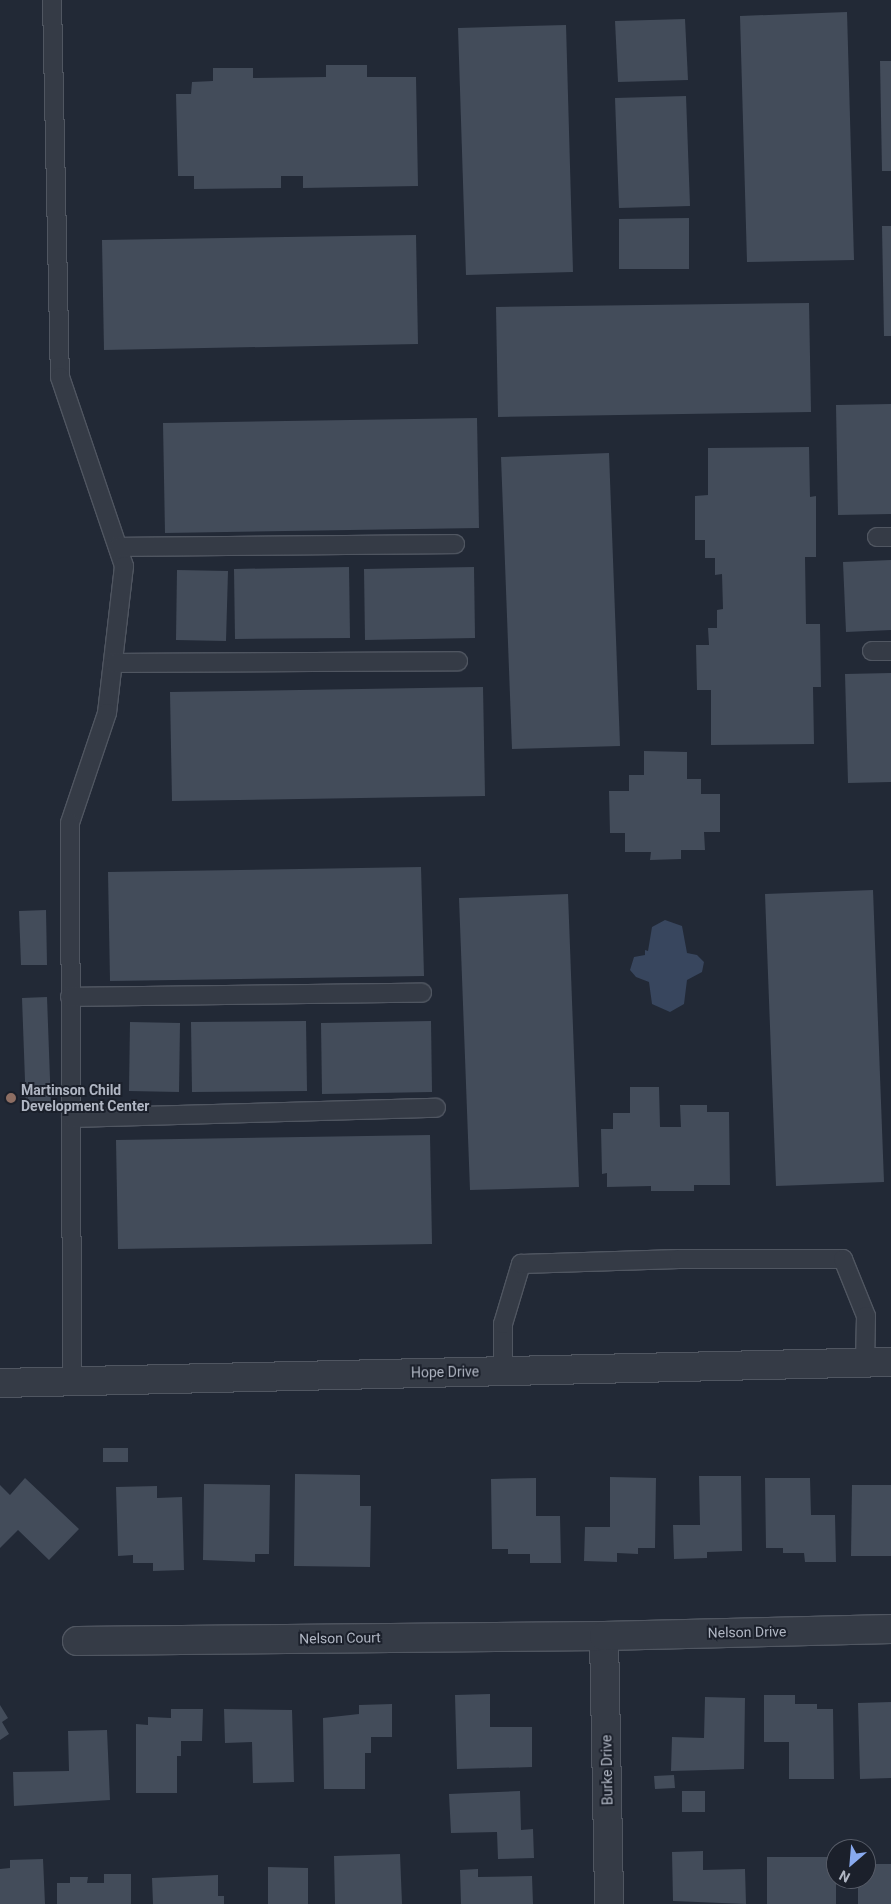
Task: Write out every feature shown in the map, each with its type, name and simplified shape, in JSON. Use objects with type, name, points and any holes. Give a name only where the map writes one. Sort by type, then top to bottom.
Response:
[{"type":"street","name":"Hope Drive","points":[[0,1383],[878,1362]]},
{"type":"street","name":"Nelson Drive","points":[[604,1636],[891,1629]]},
{"type":"street","name":"Nelson Court","points":[[77,1641],[604,1636]]},
{"type":"street","name":"Burke Drive","points":[[604,1636],[609,1904]]},
{"type":"lane","points":[[52,0],[60,377],[124,566],[115,663],[107,713],[70,823],[72,1381]]},
{"type":"lane","points":[[118,547],[455,544]]},
{"type":"lane","points":[[872,651],[891,651]]},
{"type":"lane","points":[[115,663],[458,661]]},
{"type":"lane","points":[[70,997],[422,993]]},
{"type":"lane","points":[[71,1118],[436,1108]]},
{"type":"lane","points":[[503,1371],[502,1324],[521,1264],[679,1259],[843,1259],[866,1316],[878,1362]]},
{"type":"water","points":[[665,920],[682,926],[687,953],[697,955],[704,962],[702,972],[687,980],[684,1004],[670,1012],[652,1004],[649,982],[636,977],[630,970],[634,957],[645,955],[645,950],[648,951],[652,927]]},
{"type":"building","points":[[847,12],[854,260],[747,262],[740,16]]},
{"type":"building","points":[[685,19],[688,80],[618,82],[615,21]]},
{"type":"building","points":[[566,25],[573,272],[466,275],[458,28]]},
{"type":"building","points":[[880,61],[891,61],[891,171],[882,171]]},
{"type":"building","points":[[326,65],[367,65],[367,77],[416,77],[418,186],[303,188],[303,176],[281,176],[281,188],[194,189],[194,176],[178,176],[176,94],[191,94],[192,82],[213,81],[213,68],[253,68],[253,78],[326,77]]},
{"type":"building","points":[[686,96],[690,206],[619,208],[615,98]]},
{"type":"building","points":[[689,218],[689,269],[619,269],[619,219]]},
{"type":"building","points":[[882,226],[891,226],[891,336],[884,336]]},
{"type":"building","points":[[416,235],[418,344],[104,350],[102,240]]},
{"type":"building","points":[[809,303],[811,412],[498,417],[496,307]]},
{"type":"building","points":[[891,404],[891,514],[838,515],[836,405]]},
{"type":"building","points":[[477,418],[479,528],[165,533],[163,423]]},
{"type":"building","points":[[809,447],[810,497],[816,496],[816,557],[805,557],[806,624],[820,624],[821,687],[813,687],[814,744],[711,745],[711,690],[697,690],[696,645],[709,645],[708,628],[717,628],[717,610],[723,609],[722,574],[715,575],[715,558],[705,558],[705,540],[695,540],[695,496],[708,495],[708,448]]},
{"type":"building","points":[[609,453],[620,746],[512,749],[501,457]]},
{"type":"building","points":[[891,560],[891,630],[846,632],[843,562]]},
{"type":"building","points":[[349,567],[350,638],[235,639],[234,569]]},
{"type":"building","points":[[474,567],[475,638],[365,640],[364,569]]},
{"type":"building","points":[[177,570],[228,571],[226,641],[176,640]]},
{"type":"building","points":[[891,673],[891,782],[848,783],[845,674]]},
{"type":"building","points":[[483,687],[485,796],[172,801],[170,692]]},
{"type":"building","points":[[644,751],[687,752],[687,779],[701,779],[701,794],[720,794],[720,832],[704,832],[705,850],[681,850],[681,859],[650,860],[651,852],[625,852],[625,833],[610,833],[609,791],[629,791],[629,775],[644,775]]},
{"type":"building","points":[[421,867],[424,976],[110,981],[108,872]]},
{"type":"building","points":[[873,890],[884,1182],[776,1186],[765,894]]},
{"type":"building","points":[[568,894],[579,1187],[470,1190],[459,898]]},
{"type":"building","points":[[46,910],[47,965],[21,965],[19,911]]},
{"type":"building","points":[[47,997],[51,1107],[26,1108],[22,998]]},
{"type":"building","points":[[306,1021],[307,1091],[192,1092],[191,1022]]},
{"type":"building","points":[[431,1021],[432,1092],[322,1094],[321,1023]]},
{"type":"building","points":[[130,1022],[180,1023],[179,1092],[129,1091]]},
{"type":"building","points":[[630,1087],[659,1087],[660,1127],[681,1127],[680,1105],[707,1105],[707,1112],[729,1112],[730,1185],[694,1185],[694,1191],[651,1191],[651,1186],[607,1187],[607,1173],[602,1174],[601,1129],[613,1129],[613,1113],[630,1113]]},
{"type":"building","points":[[430,1135],[432,1244],[118,1249],[116,1140]]},
{"type":"building","points":[[103,1448],[128,1448],[128,1462],[103,1462]]},
{"type":"building","points":[[295,1474],[360,1475],[360,1506],[371,1506],[370,1567],[294,1566]]},
{"type":"building","points":[[699,1476],[741,1476],[742,1551],[707,1552],[707,1558],[674,1559],[673,1525],[700,1525]]},
{"type":"building","points":[[610,1477],[656,1478],[655,1548],[638,1548],[638,1554],[617,1553],[617,1562],[584,1561],[585,1527],[610,1527]]},
{"type":"building","points":[[25,1478],[79,1529],[49,1560],[18,1530],[0,1548],[0,1485],[10,1495]]},
{"type":"building","points":[[536,1478],[536,1516],[560,1516],[561,1563],[530,1563],[530,1554],[508,1554],[508,1549],[492,1549],[491,1479]]},
{"type":"building","points":[[765,1478],[810,1478],[811,1515],[835,1515],[836,1562],[805,1562],[804,1553],[783,1553],[783,1548],[766,1548]]},
{"type":"building","points":[[204,1484],[270,1485],[269,1554],[255,1554],[255,1562],[203,1560]]},
{"type":"building","points":[[852,1485],[891,1485],[891,1556],[851,1556]]},
{"type":"building","points":[[157,1486],[157,1498],[182,1497],[184,1570],[153,1571],[153,1563],[133,1563],[133,1555],[118,1556],[116,1487]]},
{"type":"building","points":[[490,1694],[490,1727],[532,1727],[532,1767],[457,1769],[455,1695]]},
{"type":"building","points":[[764,1695],[795,1695],[795,1704],[817,1704],[817,1709],[833,1709],[834,1779],[789,1779],[789,1742],[764,1742]]},
{"type":"building","points":[[705,1697],[745,1698],[744,1769],[671,1771],[672,1737],[704,1738]]},
{"type":"building","points":[[891,1702],[891,1778],[860,1779],[858,1703]]},
{"type":"building","points":[[392,1704],[392,1737],[371,1737],[371,1753],[365,1753],[365,1789],[324,1789],[323,1718],[359,1714],[359,1705]]},
{"type":"building","points":[[0,1705],[8,1718],[2,1722],[9,1734],[0,1740]]},
{"type":"building","points":[[171,1709],[203,1709],[202,1741],[181,1741],[181,1756],[177,1756],[177,1793],[136,1793],[136,1724],[148,1725],[148,1717],[171,1718]]},
{"type":"building","points":[[224,1709],[292,1710],[294,1782],[253,1783],[252,1742],[225,1743]]},
{"type":"building","points":[[107,1730],[110,1800],[14,1806],[13,1772],[69,1771],[68,1731]]},
{"type":"building","points":[[674,1775],[675,1788],[655,1789],[654,1776]]},
{"type":"building","points":[[520,1791],[521,1830],[533,1829],[534,1858],[498,1859],[497,1832],[451,1833],[449,1794]]},
{"type":"building","points":[[682,1791],[705,1791],[705,1812],[682,1812]]},
{"type":"building","points":[[703,1851],[703,1870],[745,1869],[746,1904],[673,1901],[672,1852]]},
{"type":"building","points":[[400,1854],[402,1904],[335,1904],[334,1856]]},
{"type":"building","points":[[767,1857],[826,1857],[826,1889],[836,1889],[836,1904],[767,1904]]},
{"type":"building","points":[[43,1859],[45,1904],[0,1904],[0,1869],[10,1868],[10,1860]]},
{"type":"building","points":[[876,1864],[891,1864],[891,1904],[858,1904],[858,1889],[876,1889]]},
{"type":"building","points":[[268,1867],[308,1868],[308,1904],[268,1904]]},
{"type":"building","points":[[478,1869],[478,1877],[532,1876],[533,1904],[461,1904],[460,1870]]},
{"type":"building","points":[[104,1874],[131,1874],[131,1904],[57,1904],[57,1883],[70,1883],[70,1877],[88,1877],[87,1883],[104,1883]]},
{"type":"building","points":[[218,1875],[218,1896],[224,1896],[224,1904],[153,1904],[152,1878]]},
{"type":"place","name":"Martinson Child Development Center","points":[[11,1098]]}]
